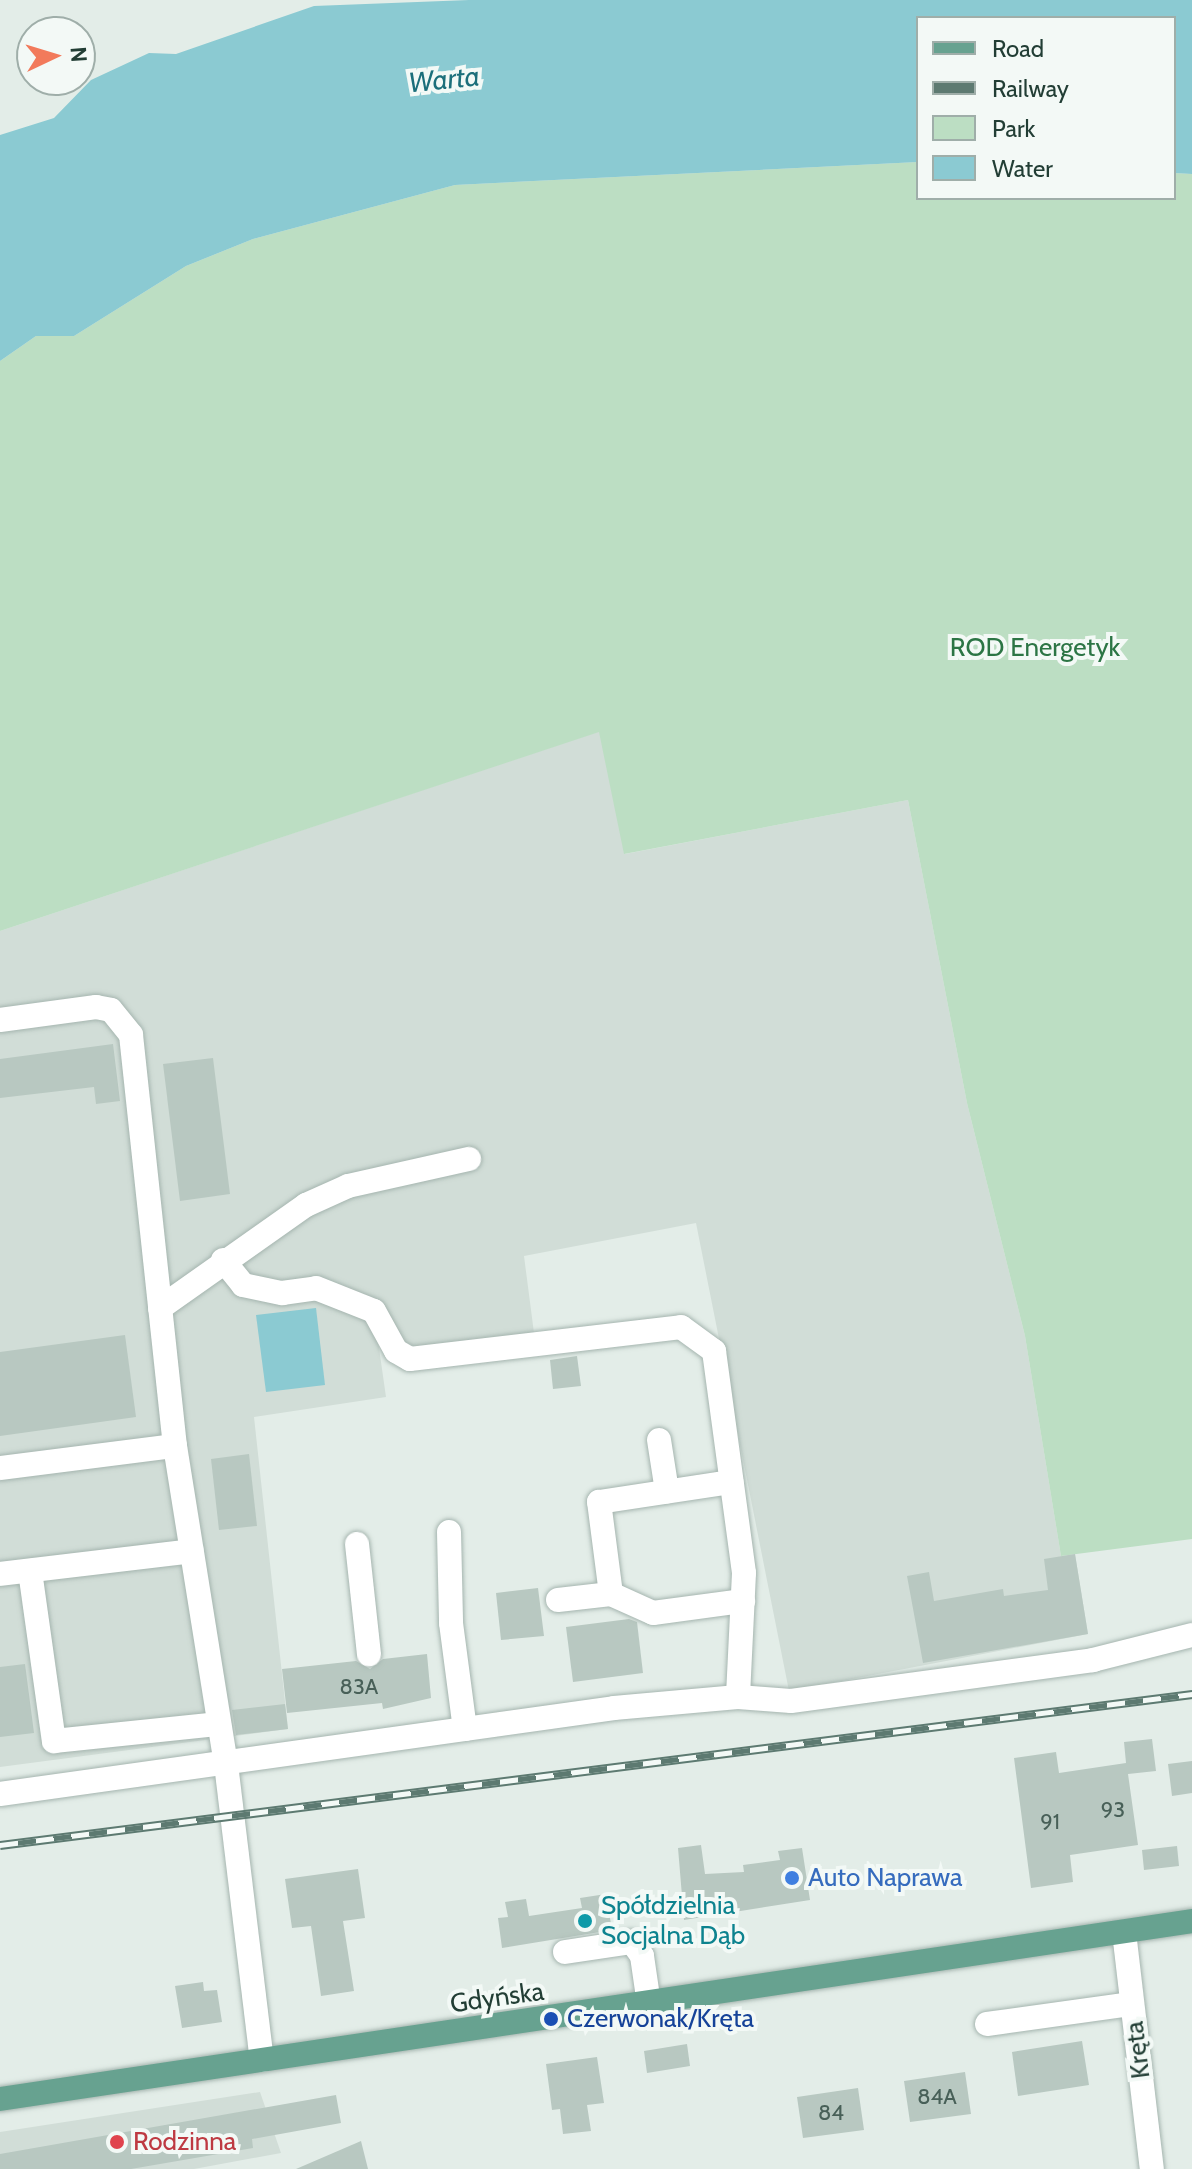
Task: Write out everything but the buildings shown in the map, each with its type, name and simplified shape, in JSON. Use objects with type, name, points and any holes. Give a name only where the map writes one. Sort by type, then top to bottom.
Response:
[{"type":"main road","name":"Gdyńska","points":[[0,2099],[1192,1921]]},
{"type":"street","points":[[0,1020],[96,1007],[111,1010],[131,1035],[175,1446],[226,1764],[262,2060]]},
{"type":"street","points":[[160,1308],[223,1260],[306,1205],[348,1186],[469,1159]]},
{"type":"street","points":[[223,1260],[243,1285],[282,1293],[316,1288],[374,1311],[396,1351],[410,1359],[681,1327],[714,1351],[732,1482],[743,1601],[738,1697]]},
{"type":"street","points":[[659,1440],[667,1491]]},
{"type":"street","points":[[0,1468],[175,1446]]},
{"type":"street","points":[[611,1594],[599,1502],[732,1482]]},
{"type":"street","points":[[449,1532],[451,1623],[465,1729]]},
{"type":"street","points":[[357,1544],[369,1654]]},
{"type":"street","points":[[0,1574],[192,1551]]},
{"type":"street","points":[[30,1571],[54,1741],[219,1724]]},
{"type":"street","points":[[558,1600],[611,1594],[653,1613],[743,1601]]},
{"type":"street","points":[[0,1794],[465,1729],[738,1697],[791,1701],[1062,1665],[1192,1635]]},
{"type":"street","name":"Kręta","points":[[1124,1932],[1152,2169]]},
{"type":"street","points":[[565,1952],[632,1942],[642,1956],[649,2004]]},
{"type":"street","points":[[987,2024],[1132,2004]]},
{"type":"shaded area","points":[[600,731],[625,854],[908,800],[967,1103],[1025,1336],[1061,1556],[1075,1554],[1088,1634],[789,1691],[696,1223],[524,1256],[534,1333],[417,1348],[399,1339],[378,1341],[386,1397],[254,1417],[288,1729],[0,1767],[0,931]]},
{"type":"shaded area","points":[[260,2092],[281,2153],[194,2169],[0,2169],[0,2132]]},
{"type":"green space","name":"ROD Energetyk","points":[[916,162],[916,200],[1176,200],[1176,173],[1192,174],[1192,1539],[1061,1556],[1025,1336],[967,1103],[908,800],[624,854],[599,732],[0,931],[0,361],[36,336],[74,336],[186,266],[253,239],[455,185]]},
{"type":"water","name":"Warta","points":[[469,0],[1192,0],[1192,174],[1176,173],[1176,16],[916,16],[916,162],[455,185],[253,239],[186,266],[74,336],[36,336],[0,361],[0,135],[54,118],[75,96],[96,96],[96,78],[149,53],[176,54],[314,6]]},
{"type":"water","points":[[316,1308],[325,1385],[266,1392],[256,1315]]},
{"type":"railway","points":[[0,1845],[1192,1694]]},
{"type":"place","name":"Auto Naprawa","points":[[792,1878]]},
{"type":"place","name":"Spółdzielnia Socjalna Dąb","points":[[585,1921]]},
{"type":"place","name":"Czerwonak/Kręta","points":[[551,2019]]},
{"type":"place","name":"Rodzinna","points":[[117,2142]]}]
